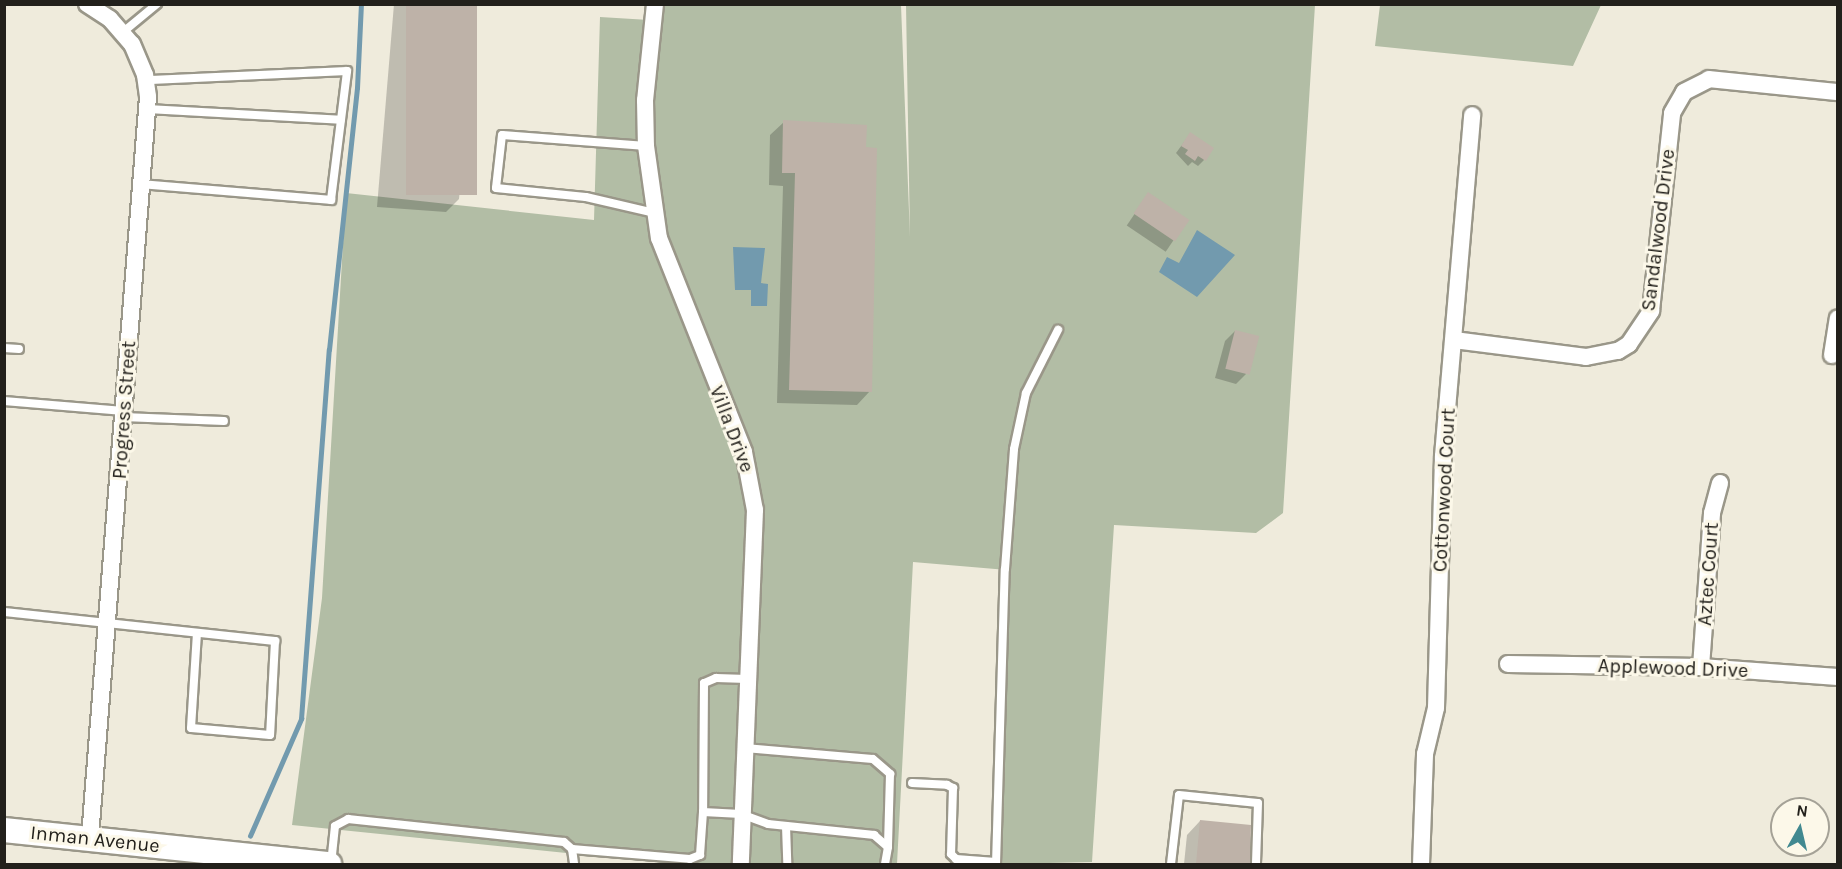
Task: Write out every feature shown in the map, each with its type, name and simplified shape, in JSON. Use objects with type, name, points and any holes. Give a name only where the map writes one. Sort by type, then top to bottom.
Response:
[{"type":"main road","name":"Inman Avenue","points":[[4,830],[330,864]]},
{"type":"street","name":"Progress Street","points":[[87,4],[106,9],[137,54],[145,80],[147,110],[90,838]]},
{"type":"street","name":"Villa Drive","points":[[655,4],[645,100],[646,146],[655,213],[667,264],[751,478],[756,547],[747,680],[741,864]]},
{"type":"street","name":"Sandalwood Drive","points":[[1454,340],[1586,357],[1608,354],[1629,344],[1651,311],[1672,112],[1684,92],[1709,79],[1838,92]]},
{"type":"street","name":"Cottonwood Court","points":[[1421,864],[1425,754],[1436,708],[1443,456],[1472,115]]},
{"type":"street","points":[[1832,355],[1838,318]]},
{"type":"street","name":"Aztec Court","points":[[1701,667],[1712,513],[1720,483]]},
{"type":"street","name":"Applewood Drive","points":[[1508,664],[1701,667],[1838,677]]},
{"type":"lane","points":[[123,32],[157,4]]},
{"type":"lane","points":[[141,184],[331,200],[347,71],[145,80]]},
{"type":"lane","points":[[147,110],[340,120]]},
{"type":"lane","points":[[646,146],[501,135],[496,188],[586,197],[655,213]]},
{"type":"lane","points":[[912,783],[947,784],[953,788],[951,854],[956,859],[996,863],[1005,569],[1014,449],[1026,393],[1058,330]]},
{"type":"lane","points":[[4,348],[19,350]]},
{"type":"lane","points":[[4,401],[124,414],[224,421]]},
{"type":"lane","points":[[4,612],[275,641],[270,735],[191,728],[197,633]]},
{"type":"lane","points":[[330,864],[335,826],[348,819],[564,842],[572,849],[690,859],[700,855],[703,812],[704,683],[716,678],[747,680]]},
{"type":"lane","points":[[744,748],[873,759],[890,774],[888,847],[885,864]]},
{"type":"lane","points":[[1171,864],[1179,795],[1258,803],[1256,864]]},
{"type":"lane","points":[[703,812],[741,814],[758,822],[874,835],[888,847]]},
{"type":"lane","points":[[786,826],[787,864]]},
{"type":"lane","points":[[572,849],[574,864]]},
{"type":"green space","points":[[651,4],[901,5],[910,237],[906,5],[1315,5],[1283,513],[1256,533],[1114,525],[1092,862],[1000,864],[1007,570],[913,562],[897,864],[673,864],[292,825],[322,598],[346,193],[594,220],[600,17],[649,20]]},
{"type":"green space","points":[[1380,4],[1601,5],[1573,66],[1375,46]]},
{"type":"water","points":[[1197,230],[1235,255],[1197,297],[1159,272],[1167,257],[1179,263]]},
{"type":"water","points":[[733,247],[765,248],[761,283],[768,284],[767,306],[751,306],[751,290],[735,290]]},
{"type":"building","points":[[406,4],[477,4],[477,195],[406,195]]},
{"type":"building","points":[[783,120],[867,125],[866,147],[877,148],[872,392],[789,390],[795,173],[782,173]]},
{"type":"building","points":[[1190,132],[1214,148],[1206,161],[1198,156],[1195,161],[1185,154],[1188,150],[1181,146]]},
{"type":"building","points":[[1148,192],[1189,220],[1175,242],[1133,214]]},
{"type":"building","points":[[1235,330],[1259,336],[1250,375],[1225,369]]},
{"type":"building","points":[[1200,820],[1251,825],[1250,864],[1196,864]]},
{"type":"waterway","points":[[250,836],[301,719],[329,350],[357,88],[361,4]]}]
